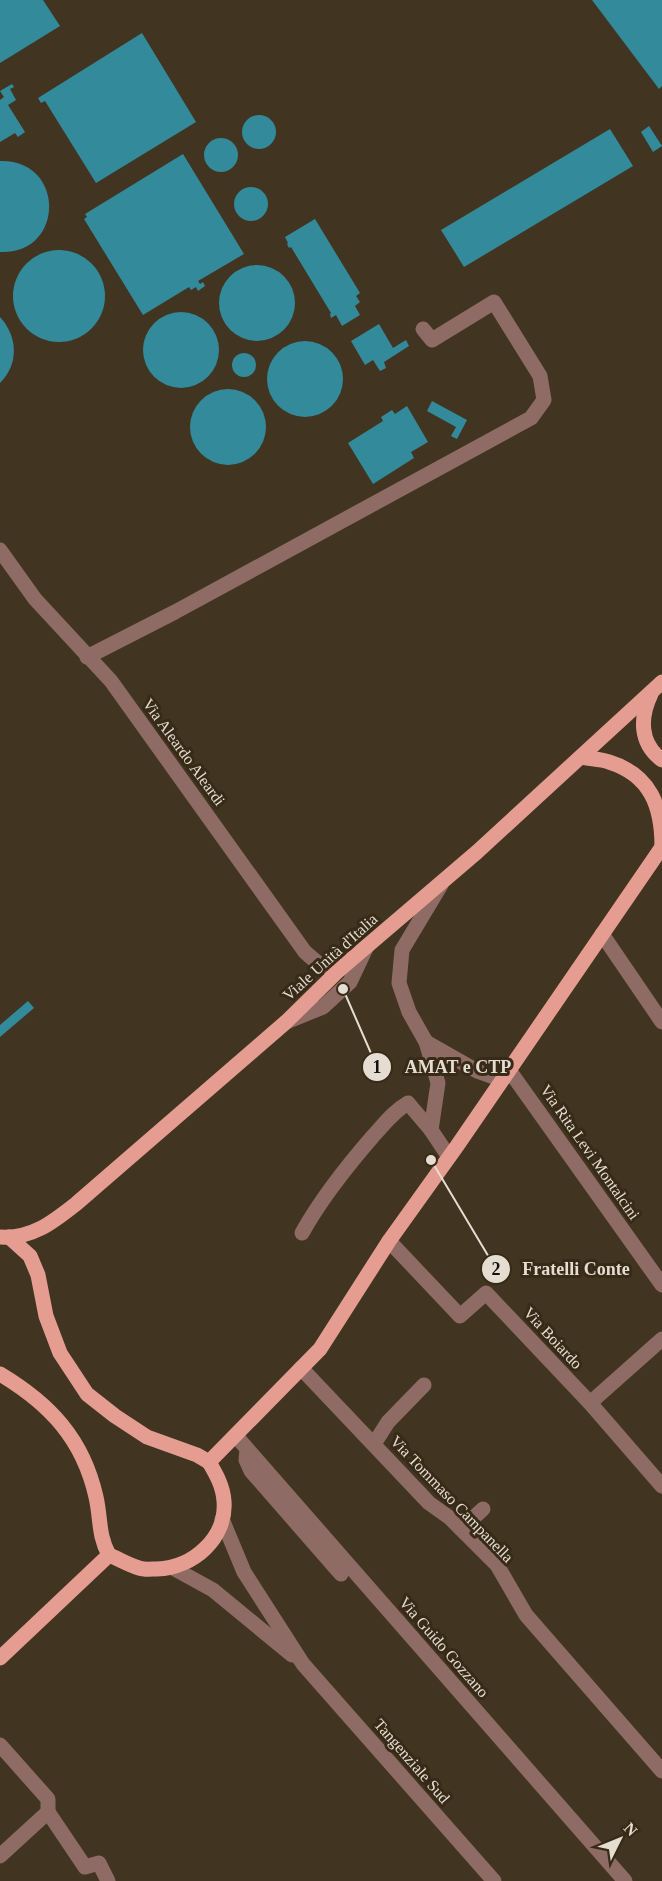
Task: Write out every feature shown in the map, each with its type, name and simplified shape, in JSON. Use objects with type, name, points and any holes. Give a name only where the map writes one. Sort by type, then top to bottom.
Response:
[{"type":"main road","name":"Viale Unità d'Italia","points":[[4,1237],[45,1228],[69,1209],[286,1022],[339,970],[444,880],[657,686]]},
{"type":"main road","points":[[657,686],[645,706],[642,724],[647,746],[662,760]]},
{"type":"main road","points":[[0,1374],[39,1401],[69,1433],[82,1454],[92,1480],[99,1514],[101,1540],[109,1555],[140,1569],[172,1568],[193,1559],[210,1544],[222,1519],[224,1501],[219,1481],[208,1462],[320,1348],[389,1241],[662,847],[660,813],[650,792],[637,775],[608,762],[581,757]]},
{"type":"main road","name":"Viale Unità d'Italia","points":[[4,1237],[30,1256],[38,1275],[46,1316],[60,1353],[87,1394],[147,1437],[196,1455],[208,1462]]},
{"type":"main road","points":[[0,1658],[109,1555]]},
{"type":"street","points":[[87,657],[175,612],[531,418],[544,400],[540,376],[494,302],[432,340],[423,329]]},
{"type":"street","name":"Via Aleardo Aleardi","points":[[0,550],[35,599],[111,681],[305,952],[320,965],[339,970]]},
{"type":"street","points":[[431,1130],[438,1083],[426,1042],[409,1012],[399,983],[402,950],[444,880]]},
{"type":"street","points":[[602,934],[662,1022]]},
{"type":"street","points":[[286,1022],[323,1006],[350,982],[367,946]]},
{"type":"street","points":[[426,1042],[477,1071],[506,1075]]},
{"type":"street","name":"Via Rita Levi Montalcini","points":[[506,1075],[662,1285]]},
{"type":"street","points":[[302,1233],[319,1202],[355,1156],[398,1109],[408,1103],[431,1130],[449,1157]]},
{"type":"street","name":"Via Boiardo","points":[[389,1241],[460,1316],[486,1293],[590,1403]]},
{"type":"street","points":[[662,1339],[590,1403],[662,1486]]},
{"type":"street","name":"Via Tommaso Campanella","points":[[301,1368],[429,1503],[450,1518],[496,1565],[526,1615],[662,1772]]},
{"type":"street","points":[[374,1444],[388,1422],[424,1385]]},
{"type":"street","name":"Via Guido Gozzano","points":[[236,1436],[625,1881]]},
{"type":"street","points":[[247,1449],[246,1460],[251,1472],[341,1574]]},
{"type":"street","points":[[461,1529],[483,1509]]},
{"type":"street","name":"Tangenziale Sud","points":[[222,1519],[244,1572],[303,1664],[494,1881]]},
{"type":"street","name":"Tangenziale Sud","points":[[172,1568],[213,1590],[303,1664]]},
{"type":"street","points":[[0,1746],[48,1799],[48,1812],[85,1867],[99,1863],[108,1881]]},
{"type":"street","points":[[0,1856],[48,1812]]},
{"type":"water","points":[[0,0],[43,0],[60,26],[0,63]]},
{"type":"water","points":[[592,0],[662,0],[662,86],[659,89]]},
{"type":"water","points":[[142,33],[196,122],[96,183],[45,101],[41,103],[38,98]]},
{"type":"water","points":[[12,84],[14,87],[10,89],[16,100],[8,105],[25,132],[18,137],[15,133],[0,142],[0,100],[4,97],[0,91]]},
{"type":"water","points":[[259,115],[271,120],[276,132],[271,144],[259,149],[247,144],[242,132],[247,120]]},
{"type":"water","points":[[649,126],[662,146],[653,152],[641,132]]},
{"type":"water","points":[[610,129],[633,166],[464,267],[441,230]]},
{"type":"water","points":[[221,138],[233,143],[238,155],[233,167],[221,172],[209,167],[204,155],[209,143]]},
{"type":"water","points":[[183,154],[244,254],[198,281],[200,284],[203,282],[205,286],[198,291],[196,287],[191,290],[189,287],[143,315],[84,219],[87,217],[85,214]]},
{"type":"water","points":[[0,161],[22,164],[37,175],[46,190],[49,207],[46,224],[37,239],[21,249],[0,252]]},
{"type":"water","points":[[251,187],[263,192],[268,204],[263,216],[251,221],[239,216],[234,204],[239,192]]},
{"type":"water","points":[[315,219],[360,293],[356,296],[360,302],[355,306],[360,315],[342,326],[336,315],[331,318],[331,313],[291,247],[289,248],[285,237]]},
{"type":"water","points":[[59,250],[76,254],[91,264],[101,279],[105,296],[101,313],[91,328],[76,338],[59,342],[42,338],[27,328],[17,313],[13,296],[17,279],[27,264],[42,254]]},
{"type":"water","points":[[257,265],[272,268],[284,276],[292,288],[295,303],[292,318],[284,330],[272,338],[257,341],[242,338],[230,330],[222,318],[219,303],[222,288],[230,276],[242,268]]},
{"type":"water","points":[[174,312],[188,312],[202,318],[213,329],[219,343],[216,365],[208,377],[188,388],[174,388],[160,382],[149,371],[143,357],[143,343],[149,329],[160,318]]},
{"type":"water","points":[[0,317],[10,333],[14,350],[11,367],[0,383]]},
{"type":"water","points":[[379,324],[393,348],[406,340],[409,346],[384,362],[386,368],[380,371],[373,360],[365,365],[351,341]]},
{"type":"water","points":[[305,341],[320,344],[332,352],[340,364],[343,379],[340,394],[332,406],[320,414],[305,417],[290,414],[278,406],[270,394],[267,379],[270,364],[278,352],[290,344]]},
{"type":"water","points":[[244,353],[253,356],[256,365],[253,374],[244,377],[235,374],[232,365],[235,356]]},
{"type":"water","points":[[228,389],[243,392],[255,400],[263,412],[266,427],[263,442],[255,454],[243,462],[228,465],[213,462],[201,454],[193,442],[190,427],[193,412],[201,400],[213,392]]},
{"type":"water","points":[[432,401],[467,420],[457,439],[451,436],[456,427],[427,411]]},
{"type":"water","points":[[407,406],[428,442],[411,452],[414,458],[373,484],[348,443],[383,421],[381,417],[392,410],[395,414]]},
{"type":"water","points":[[28,1001],[34,1008],[0,1037],[0,1025]]},
{"type":"place","name":"AMAT e CTP","points":[[343,989]]},
{"type":"place","name":"Fratelli Conte","points":[[431,1160]]}]
